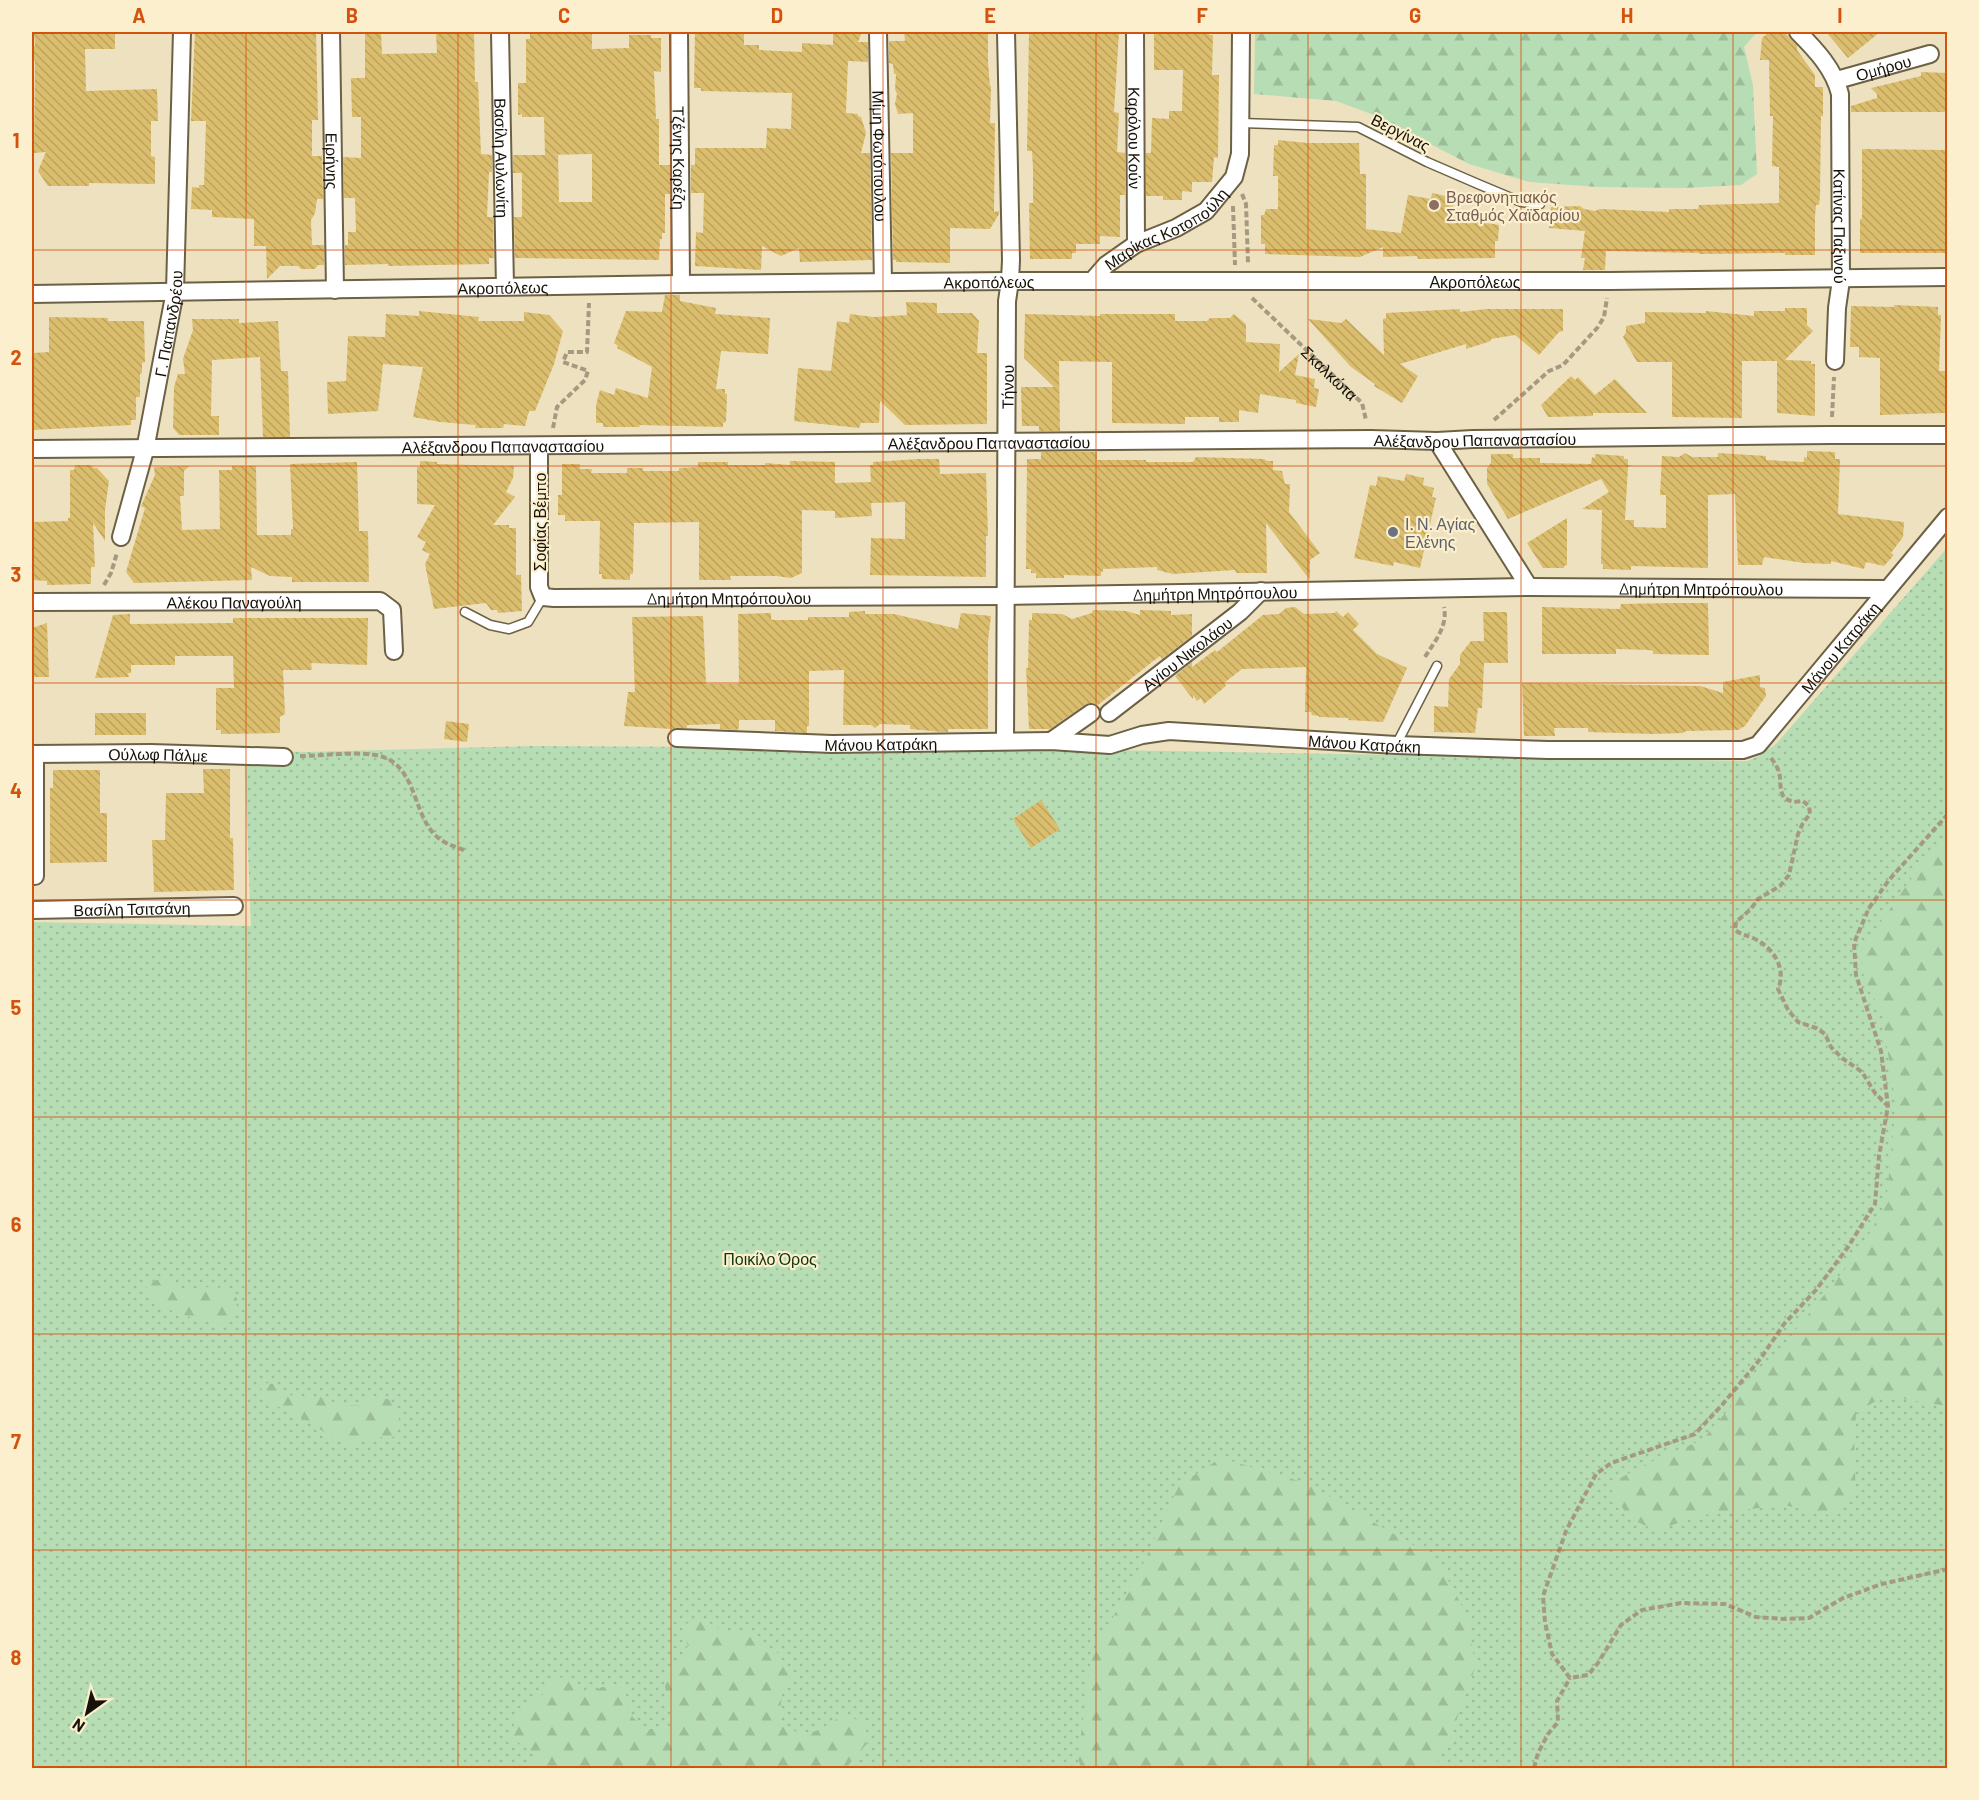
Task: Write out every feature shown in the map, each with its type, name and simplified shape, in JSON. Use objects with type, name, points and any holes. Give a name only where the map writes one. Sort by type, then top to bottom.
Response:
[{"type":"street","name":"Γ. Παπανδρέου","points":[[121,537],[145,450],[176,291],[182,32]]},
{"type":"street","name":"Ειρήνης","points":[[331,32],[335,290]]},
{"type":"street","name":"Βασίλη Αυλωνίτη","points":[[500,32],[505,286]]},
{"type":"street","name":"Τζένης Καρέζη","points":[[679,32],[681,284]]},
{"type":"street","name":"Μίμη Φωτόπουλου","points":[[878,32],[884,282]]},
{"type":"street","name":"Τήνου","points":[[1005,741],[1007,301],[1010,281],[1006,32]]},
{"type":"street","name":"Καρόλου Κούν","points":[[1135,32],[1136,244]]},
{"type":"street","name":"Μαρίκας Κοτοπούλη","points":[[1092,281],[1106,265],[1136,244],[1176,228],[1206,211],[1234,177],[1239,162],[1241,123],[1241,32]]},
{"type":"street","name":"Κατίνας Παξινού","points":[[1798,32],[1824,60],[1836,80],[1840,94],[1842,114],[1841,280],[1837,308],[1835,361]]},
{"type":"street","name":"Ομήρου","points":[[1836,80],[1930,54]]},
{"type":"street","name":"Ακροπόλεως","points":[[32,294],[884,282],[1841,280],[1947,277]]},
{"type":"street","name":"Αλέξανδρου Παπαναστασίου","points":[[32,449],[145,450],[1371,439],[1437,441],[1947,435]]},
{"type":"street","points":[[1437,441],[1529,587]]},
{"type":"street","name":"Σοφίας Βέμπο","points":[[543,597],[539,587],[544,446]]},
{"type":"street","name":"Μάνου Κατράκη","points":[[677,738],[832,744],[1051,741],[1110,744],[1142,735],[1169,731],[1396,745],[1559,750],[1743,750],[1758,745],[1947,518]]},
{"type":"street","name":"Δημήτρη Μητρόπουλου","points":[[543,597],[1007,596],[1529,587],[1887,589]]},
{"type":"street","name":"Αγίου Νικολάου","points":[[1109,713],[1240,612],[1261,591]]},
{"type":"street","name":"Αλέκου Παναγούλη","points":[[32,602],[380,601],[392,610],[394,651]]},
{"type":"street","points":[[1051,741],[1091,713]]},
{"type":"street","name":"Ούλωφ Πάλμε","points":[[33,754],[150,753],[284,757]]},
{"type":"street","points":[[33,754],[35,876]]},
{"type":"street","name":"Βασίλη Τσιτσάνη","points":[[32,910],[234,906]]},
{"type":"lane","name":"Βεργίνας","points":[[1241,123],[1358,127],[1427,162],[1521,202],[1540,204]]},
{"type":"lane","points":[[465,612],[490,625],[509,629],[528,622],[543,597]]},
{"type":"lane","points":[[1396,745],[1437,666]]},
{"type":"path","points":[[1242,282],[1246,204]]},
{"type":"path","points":[[1233,206],[1242,282]]},
{"type":"path","points":[[544,446],[557,407],[585,380],[588,371],[563,362],[567,352],[587,352],[589,285]]},
{"type":"path","name":"Σκαλκώτα","points":[[1271,317],[1362,403],[1371,439]]},
{"type":"path","points":[[1473,439],[1549,371],[1563,365],[1598,327],[1604,317]]},
{"type":"path","points":[[1831,435],[1835,361]]},
{"type":"path","points":[[92,603],[111,573],[121,537]]},
{"type":"path","points":[[1758,745],[1780,769],[1780,790],[1784,798],[1793,802],[1803,801],[1809,806],[1810,814],[1798,834],[1789,875],[1780,886],[1758,899],[1736,922],[1736,930],[1742,936],[1752,938],[1776,957],[1781,969],[1782,980],[1778,989],[1781,999],[1798,1022],[1816,1028],[1825,1034],[1831,1047],[1862,1072],[1875,1093],[1888,1106]]},
{"type":"path","points":[[284,757],[368,754],[383,756],[396,764],[407,779],[435,835],[448,844],[464,850]]},
{"type":"path","points":[[1570,1678],[1552,1654],[1545,1622],[1543,1596],[1558,1550],[1596,1474],[1611,1463],[1695,1434],[1761,1358],[1784,1324],[1816,1290],[1848,1247],[1875,1204],[1879,1156],[1888,1106],[1881,1051],[1856,975],[1854,943],[1869,908],[1889,880],[1947,814]]},
{"type":"path","points":[[1570,1678],[1588,1675],[1598,1663],[1621,1624],[1642,1610],[1681,1603],[1725,1604],[1756,1617],[1809,1618],[1843,1598],[1882,1584],[1947,1569]]},
{"type":"path","points":[[1534,1768],[1548,1734],[1558,1722],[1557,1701],[1570,1678]]},
{"type":"green space","points":[[1255,32],[1757,32],[1744,47],[1753,85],[1757,174],[1741,185],[1683,188],[1598,187],[1529,182],[1469,164],[1374,115],[1336,101],[1254,94]]},
{"type":"green space","name":"Ποικίλο Όρος","points":[[1947,548],[1947,1768],[32,1768],[32,922],[251,926],[244,750],[305,752],[533,746],[1049,749],[1747,761],[1776,744]]},
{"type":"green space","points":[[1947,839],[1947,1406],[1884,1396],[1856,1413],[1854,1456],[1856,1489],[1833,1516],[1784,1505],[1709,1514],[1655,1530],[1629,1518],[1608,1485],[1644,1465],[1702,1440],[1775,1356],[1861,1249],[1886,1203],[1896,1106],[1882,1014],[1864,978],[1861,952],[1924,861]]},
{"type":"green space","points":[[164,1279],[185,1290],[204,1287],[223,1288],[237,1298],[236,1316],[224,1325],[186,1316],[159,1305],[150,1300],[145,1282]]},
{"type":"green space","points":[[257,1382],[273,1384],[290,1395],[305,1399],[323,1397],[341,1406],[363,1405],[371,1396],[388,1399],[401,1411],[394,1437],[370,1438],[348,1446],[310,1422],[269,1401]]},
{"type":"green space","points":[[1221,1458],[1306,1483],[1437,1559],[1469,1619],[1475,1668],[1449,1741],[1434,1768],[1081,1768],[1078,1758],[1091,1656],[1143,1564],[1179,1485]]},
{"type":"green space","points":[[701,1617],[721,1631],[747,1633],[777,1652],[791,1675],[782,1695],[778,1725],[798,1732],[812,1732],[844,1714],[864,1723],[869,1741],[846,1768],[535,1768],[534,1754],[511,1737],[518,1709],[541,1697],[555,1677],[576,1679],[585,1697],[602,1687],[625,1688],[629,1713],[645,1730],[674,1725],[664,1681],[688,1646],[682,1626]]},
{"type":"building","points":[[34,32],[115,32],[115,49],[85,49],[86,91],[157,89],[158,121],[151,121],[151,156],[155,157],[155,184],[89,183],[89,186],[48,186],[38,171],[46,152],[34,153],[35,61],[32,59],[32,49],[35,45]]},
{"type":"building","points":[[195,32],[316,32],[318,120],[312,120],[312,156],[322,156],[323,199],[317,199],[315,213],[311,220],[312,245],[324,245],[324,265],[318,265],[315,269],[280,266],[267,279],[266,246],[254,246],[254,219],[212,217],[212,210],[191,209],[192,187],[199,188],[199,185],[204,185],[206,121],[191,121]]},
{"type":"building","points":[[365,32],[381,32],[382,54],[437,53],[436,32],[474,32],[475,82],[478,82],[481,154],[492,155],[487,217],[493,217],[494,258],[489,258],[489,264],[345,265],[345,245],[348,245],[348,232],[356,232],[355,198],[344,198],[343,157],[361,158],[361,117],[352,117],[351,78],[365,78]]},
{"type":"building","points":[[530,32],[592,32],[592,49],[629,48],[629,35],[651,35],[651,38],[661,38],[661,72],[654,71],[656,119],[659,119],[659,165],[670,165],[670,194],[665,194],[665,233],[662,233],[662,239],[660,239],[659,260],[515,258],[514,217],[522,217],[522,173],[513,173],[513,155],[545,155],[544,117],[518,115],[518,83],[526,83],[526,39],[530,39]],"holes":[[[592,154],[592,202],[559,202],[558,155],[545,155]]]},
{"type":"building","points":[[695,32],[744,32],[744,45],[759,45],[759,50],[802,52],[802,43],[833,45],[833,32],[862,32],[858,42],[868,42],[868,62],[848,61],[846,113],[858,114],[861,117],[866,133],[861,153],[870,153],[872,260],[800,262],[799,248],[781,256],[762,246],[761,270],[695,266],[696,232],[703,233],[704,193],[691,193],[691,165],[695,165],[695,148],[766,148],[767,128],[791,129],[792,93],[701,91],[701,88],[694,88]]},
{"type":"building","points":[[904,32],[988,32],[991,86],[990,123],[995,123],[994,212],[999,211],[999,214],[990,229],[950,228],[950,263],[896,262],[893,260],[891,153],[913,153],[913,113],[898,114],[895,104],[896,74],[894,74],[893,64],[889,63],[889,41],[905,41]]},
{"type":"building","points":[[1029,32],[1119,32],[1114,112],[1119,113],[1117,152],[1125,153],[1125,195],[1120,195],[1120,237],[1100,236],[1100,244],[1076,244],[1076,253],[1072,253],[1072,259],[1030,259],[1029,203],[1033,203],[1033,169],[1032,151],[1027,151]]},
{"type":"building","points":[[1154,32],[1209,32],[1209,35],[1213,35],[1212,75],[1219,75],[1218,158],[1214,157],[1212,182],[1192,182],[1192,192],[1182,191],[1182,200],[1163,200],[1163,196],[1146,196],[1146,153],[1151,153],[1152,118],[1169,119],[1169,111],[1182,111],[1183,70],[1154,70]]},
{"type":"building","points":[[1769,32],[1784,32],[1797,45],[1797,50],[1815,75],[1815,87],[1823,87],[1820,195],[1815,216],[1815,255],[1606,251],[1605,270],[1583,270],[1585,258],[1581,258],[1585,231],[1549,228],[1551,207],[1580,206],[1595,211],[1600,209],[1669,212],[1669,209],[1698,209],[1699,205],[1779,203],[1779,167],[1772,166],[1773,116],[1770,116],[1769,60],[1760,60],[1762,38]]},
{"type":"building","points":[[1826,32],[1880,32],[1848,58]]},
{"type":"building","points":[[1921,72],[1947,73],[1947,112],[1851,112],[1851,106],[1877,98],[1877,94],[1871,88],[1921,76]]},
{"type":"building","points":[[1278,140],[1307,143],[1359,143],[1360,174],[1366,174],[1366,229],[1401,233],[1408,195],[1431,199],[1432,193],[1455,198],[1451,217],[1499,225],[1498,241],[1495,241],[1495,258],[1383,257],[1383,247],[1360,257],[1265,254],[1265,244],[1261,244],[1261,215],[1264,215],[1266,209],[1278,209],[1278,176],[1273,176],[1274,145],[1278,145]]},
{"type":"building","points":[[1862,149],[1947,150],[1947,253],[1860,253]]},
{"type":"building","points":[[665,295],[680,295],[680,301],[716,308],[715,314],[770,318],[768,354],[721,351],[716,389],[725,389],[725,394],[727,394],[726,422],[723,423],[723,427],[639,425],[640,427],[603,427],[603,423],[596,423],[596,405],[600,390],[614,395],[616,388],[648,398],[652,367],[617,348],[618,346],[614,343],[626,311],[662,312]]},
{"type":"building","points":[[906,302],[937,303],[937,313],[972,313],[979,321],[977,353],[987,353],[987,424],[905,425],[880,401],[879,423],[861,423],[859,428],[794,421],[798,368],[831,371],[837,321],[849,323],[850,314],[873,317],[907,315]]},
{"type":"building","points":[[1894,305],[1938,307],[1938,315],[1941,315],[1939,371],[1947,371],[1945,413],[1880,415],[1880,358],[1859,357],[1859,347],[1850,347],[1851,306],[1894,307]]},
{"type":"building","points":[[1785,308],[1807,308],[1807,325],[1813,331],[1785,360],[1811,361],[1811,364],[1815,364],[1815,416],[1777,413],[1777,361],[1742,361],[1742,418],[1672,417],[1672,362],[1637,362],[1623,337],[1626,326],[1645,323],[1645,312],[1706,313],[1706,311],[1754,316],[1754,311],[1785,311]]},
{"type":"building","points":[[1460,309],[1460,312],[1487,309],[1563,309],[1563,331],[1559,332],[1539,355],[1515,335],[1491,339],[1491,341],[1466,349],[1466,344],[1400,364],[1418,376],[1402,403],[1374,386],[1375,384],[1351,367],[1308,319],[1341,323],[1346,319],[1384,355],[1383,319],[1386,318],[1386,313]]},
{"type":"building","points":[[419,311],[479,317],[478,321],[524,321],[524,312],[549,315],[563,331],[554,364],[535,411],[529,411],[525,426],[504,424],[503,428],[475,428],[476,425],[413,417],[423,367],[383,364],[378,411],[328,414],[327,382],[346,381],[348,336],[385,337],[386,314],[419,316]]},
{"type":"building","points":[[1025,314],[1100,316],[1100,314],[1175,314],[1175,321],[1207,321],[1210,318],[1230,318],[1234,314],[1246,324],[1246,342],[1280,344],[1279,372],[1299,354],[1295,375],[1315,379],[1314,388],[1319,389],[1316,407],[1296,403],[1296,400],[1260,394],[1258,413],[1239,410],[1239,422],[1219,422],[1219,417],[1185,417],[1185,424],[1112,423],[1112,362],[1059,361],[1060,431],[1039,431],[1039,426],[1022,426],[1021,387],[1054,387],[1024,358]]},
{"type":"building","points":[[49,317],[144,321],[145,362],[142,363],[140,374],[140,397],[136,397],[136,420],[131,420],[131,425],[32,430],[33,353],[49,352]]},
{"type":"building","points":[[192,319],[239,319],[239,323],[278,321],[281,371],[288,371],[290,437],[263,437],[260,357],[212,360],[211,416],[219,416],[219,435],[179,435],[173,428],[174,387],[178,374],[185,374],[183,359],[193,330]]},
{"type":"building","points":[[1571,376],[1575,380],[1578,377],[1595,395],[1615,379],[1647,413],[1593,413],[1593,416],[1548,417],[1541,405]]},
{"type":"building","points":[[1807,451],[1835,452],[1835,459],[1840,459],[1838,514],[1904,522],[1903,537],[1891,553],[1894,555],[1884,566],[1866,562],[1864,569],[1831,561],[1831,564],[1804,563],[1764,557],[1762,565],[1738,565],[1735,494],[1708,495],[1708,568],[1631,566],[1631,570],[1603,569],[1603,564],[1601,564],[1602,510],[1582,509],[1609,492],[1601,479],[1508,519],[1487,484],[1487,468],[1491,463],[1491,454],[1513,454],[1513,458],[1540,458],[1540,463],[1591,464],[1595,454],[1624,456],[1624,459],[1628,459],[1628,465],[1632,465],[1628,467],[1625,520],[1634,520],[1634,527],[1666,528],[1666,495],[1660,495],[1662,456],[1679,457],[1685,453],[1692,457],[1718,457],[1718,453],[1766,456],[1766,460],[1804,462],[1804,457],[1807,458]]},
{"type":"building","points":[[1041,452],[1097,452],[1097,460],[1146,460],[1146,462],[1193,462],[1196,457],[1273,461],[1273,470],[1282,471],[1285,484],[1290,484],[1289,512],[1320,553],[1310,560],[1310,580],[1266,523],[1267,573],[1236,573],[1235,570],[1173,574],[1157,570],[1157,567],[1103,569],[1101,576],[1064,575],[1064,578],[1036,578],[1036,573],[1031,573],[1031,569],[1026,569],[1027,459],[1041,459]]},
{"type":"building","points":[[939,459],[940,474],[986,473],[988,536],[986,536],[986,577],[870,575],[871,538],[905,539],[905,502],[871,503],[872,516],[835,518],[835,511],[802,510],[802,573],[791,578],[730,576],[731,580],[699,580],[699,522],[634,523],[633,574],[630,574],[630,580],[602,579],[602,574],[599,574],[600,521],[565,521],[565,515],[558,515],[558,495],[562,495],[562,464],[580,464],[580,469],[592,469],[591,473],[627,473],[627,468],[643,468],[643,471],[679,471],[679,468],[698,467],[698,462],[728,462],[728,465],[765,465],[765,463],[790,465],[790,461],[835,462],[835,483],[871,482],[870,465],[873,465],[873,462]]},
{"type":"building","points":[[420,461],[437,462],[437,464],[514,466],[513,478],[506,492],[515,497],[493,525],[509,525],[509,528],[516,528],[516,575],[521,575],[522,611],[498,613],[497,610],[491,610],[486,603],[434,609],[425,564],[430,554],[422,550],[426,542],[417,537],[435,505],[417,504],[417,467],[420,467]]},
{"type":"building","points":[[357,462],[359,531],[368,531],[369,582],[292,582],[292,577],[270,576],[251,567],[252,580],[134,583],[126,572],[145,508],[141,506],[155,475],[154,467],[189,466],[184,471],[184,496],[180,496],[182,530],[220,529],[219,470],[232,470],[232,466],[256,466],[257,535],[291,535],[291,529],[293,529],[290,464]]},
{"type":"building","points":[[75,465],[91,465],[109,481],[105,510],[105,541],[93,523],[95,567],[91,567],[91,584],[47,585],[47,581],[32,580],[32,522],[68,521],[70,518],[70,470],[74,470]]},
{"type":"building","name":"Ι. Ν. Αγίας Ελένης","points":[[1406,474],[1424,478],[1423,485],[1434,488],[1432,497],[1436,498],[1420,568],[1394,562],[1393,566],[1354,558],[1370,485],[1376,486],[1378,476],[1404,481]]},
{"type":"building","points":[[1567,518],[1567,565],[1564,568],[1543,568],[1527,543]]},
{"type":"building","points":[[1708,603],[1709,655],[1653,654],[1653,651],[1649,650],[1616,649],[1616,654],[1542,654],[1542,607],[1620,609],[1621,604]]},
{"type":"building","points":[[1295,607],[1304,614],[1335,613],[1336,611],[1343,617],[1348,612],[1359,624],[1353,630],[1377,654],[1407,668],[1383,722],[1319,717],[1312,715],[1311,712],[1305,712],[1306,667],[1242,669],[1224,683],[1226,686],[1204,704],[1201,698],[1197,701],[1193,695],[1193,699],[1175,676],[1192,662],[1192,667],[1215,650],[1217,652],[1263,615],[1279,614],[1286,608]]},
{"type":"building","points":[[1093,610],[1126,611],[1140,615],[1140,610],[1171,611],[1171,615],[1192,614],[1192,636],[1162,659],[1160,656],[1098,705],[1086,704],[1050,729],[1029,729],[1026,668],[1028,668],[1029,620],[1032,620],[1032,613],[1062,614],[1072,619],[1092,613]]},
{"type":"building","points":[[865,611],[865,614],[894,614],[958,629],[961,613],[991,616],[988,641],[988,729],[948,729],[948,732],[942,732],[910,729],[910,725],[880,724],[875,728],[871,725],[843,725],[844,670],[809,671],[807,733],[775,731],[775,720],[739,720],[737,730],[720,729],[720,724],[687,725],[687,728],[672,729],[624,726],[628,692],[635,692],[632,617],[703,616],[706,684],[739,684],[738,614],[771,613],[773,620],[808,620],[808,617],[849,617],[849,612]]},
{"type":"building","points":[[1483,612],[1507,612],[1508,663],[1484,663],[1482,708],[1478,708],[1475,733],[1434,732],[1434,706],[1448,707],[1449,679],[1460,664],[1460,655],[1471,641],[1484,641]]},
{"type":"building","points":[[130,614],[130,624],[233,623],[233,618],[368,618],[367,665],[311,663],[312,670],[283,670],[285,714],[280,717],[280,733],[221,734],[221,730],[216,730],[216,688],[234,688],[233,656],[175,656],[175,665],[131,665],[129,677],[95,678],[113,615]]},
{"type":"building","points":[[47,623],[49,677],[32,677],[32,628]]},
{"type":"building","points":[[1760,675],[1760,687],[1765,688],[1766,696],[1745,726],[1738,730],[1653,734],[1588,732],[1588,728],[1554,728],[1555,736],[1524,736],[1522,683],[1700,686],[1723,693],[1723,682]]},
{"type":"building","points":[[95,713],[146,713],[146,735],[95,735]]},
{"type":"building","points":[[446,721],[469,724],[467,742],[444,739]]},
{"type":"building","points":[[203,769],[230,769],[230,838],[233,838],[234,890],[154,892],[152,840],[165,840],[166,793],[204,793]]},
{"type":"building","points":[[53,770],[100,770],[100,813],[107,813],[107,862],[50,863],[50,788],[53,788]]},
{"type":"building","points":[[1041,800],[1060,829],[1031,848],[1013,819]]},
{"type":"place","name":"Βρεφονηπιακός Σταθμός Χαϊδαρίου","points":[[1434,205]]},
{"type":"place","name":"Ι. Ν. Αγίας Ελένης","points":[[1393,532]]}]
